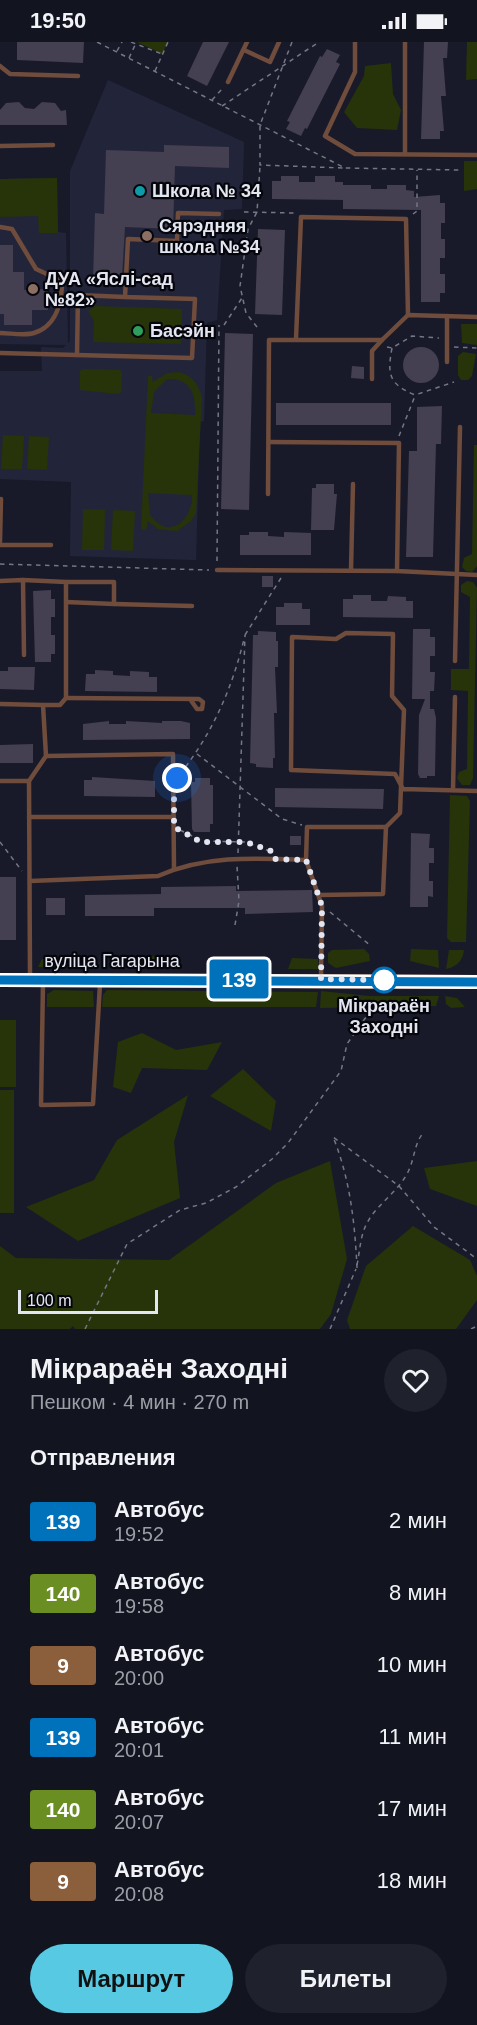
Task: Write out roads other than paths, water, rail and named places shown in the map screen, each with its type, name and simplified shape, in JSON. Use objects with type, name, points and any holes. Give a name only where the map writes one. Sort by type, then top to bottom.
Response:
[{"type":"main road","name":"вуліца Гагарына","points":[[0,980],[321,979],[477,982]]},
{"type":"lane","points":[[228,82],[247,42]]},
{"type":"lane","points":[[244,50],[270,62],[279,42]]},
{"type":"lane","points":[[356,42],[356,72],[324,136],[355,154],[477,155]]},
{"type":"lane","points":[[405,42],[405,154]]},
{"type":"lane","points":[[0,66],[10,74],[78,76]]},
{"type":"lane","points":[[0,146],[53,145]]},
{"type":"lane","points":[[125,297],[128,239],[177,241],[178,213],[219,214]]},
{"type":"lane","points":[[296,339],[301,217],[406,219],[408,315]]},
{"type":"lane","points":[[0,227],[12,229],[36,269],[62,281],[62,294],[60,308],[45,327],[34,333],[0,333]]},
{"type":"lane","points":[[0,353],[192,358],[195,299],[78,295],[77,355]]},
{"type":"lane","points":[[372,379],[372,351],[408,315],[477,317]]},
{"type":"lane","points":[[447,316],[447,362]]},
{"type":"lane","points":[[268,494],[269,340],[382,340]]},
{"type":"lane","points":[[455,661],[460,427]]},
{"type":"lane","points":[[269,442],[399,442],[397,571]]},
{"type":"lane","points":[[351,570],[353,484]]},
{"type":"lane","points":[[1,499],[0,543],[51,545]]},
{"type":"lane","points":[[217,570],[351,570],[477,575]]},
{"type":"lane","points":[[23,580],[24,655]]},
{"type":"lane","points":[[0,581],[114,582],[114,604]]},
{"type":"lane","points":[[0,704],[60,705],[66,698],[66,582]]},
{"type":"lane","points":[[66,602],[192,606]]},
{"type":"lane","points":[[320,895],[383,894],[386,827],[400,813],[403,789],[404,710],[393,696],[393,634],[346,633],[336,639],[292,637],[291,770],[395,774],[403,789]]},
{"type":"lane","points":[[453,790],[455,697]]},
{"type":"lane","points":[[66,698],[190,699]]},
{"type":"lane","points":[[44,705],[46,756],[29,782],[30,881],[42,1104],[93,1104],[100,980]]},
{"type":"lane","points":[[46,756],[173,754],[174,869]]},
{"type":"lane","points":[[0,781],[29,782]]},
{"type":"lane","points":[[403,789],[477,791]]},
{"type":"lane","points":[[29,817],[174,817]]},
{"type":"lane","points":[[321,979],[322,906],[306,860],[307,827],[386,827]]},
{"type":"lane","points":[[30,881],[158,876],[174,869],[224,858],[306,860]]},
{"type":"place","name":"Школа № 34","points":[[140,191]]},
{"type":"place","name":"Сярэдняя школа №34","points":[[147,236]]},
{"type":"place","name":"ДУА «Яслі-сад №82»","points":[[33,289]]},
{"type":"place","name":"Басэйн","points":[[138,331]]},
{"type":"place","name":"Мікрараён Заходні","points":[[384,980]]}]
